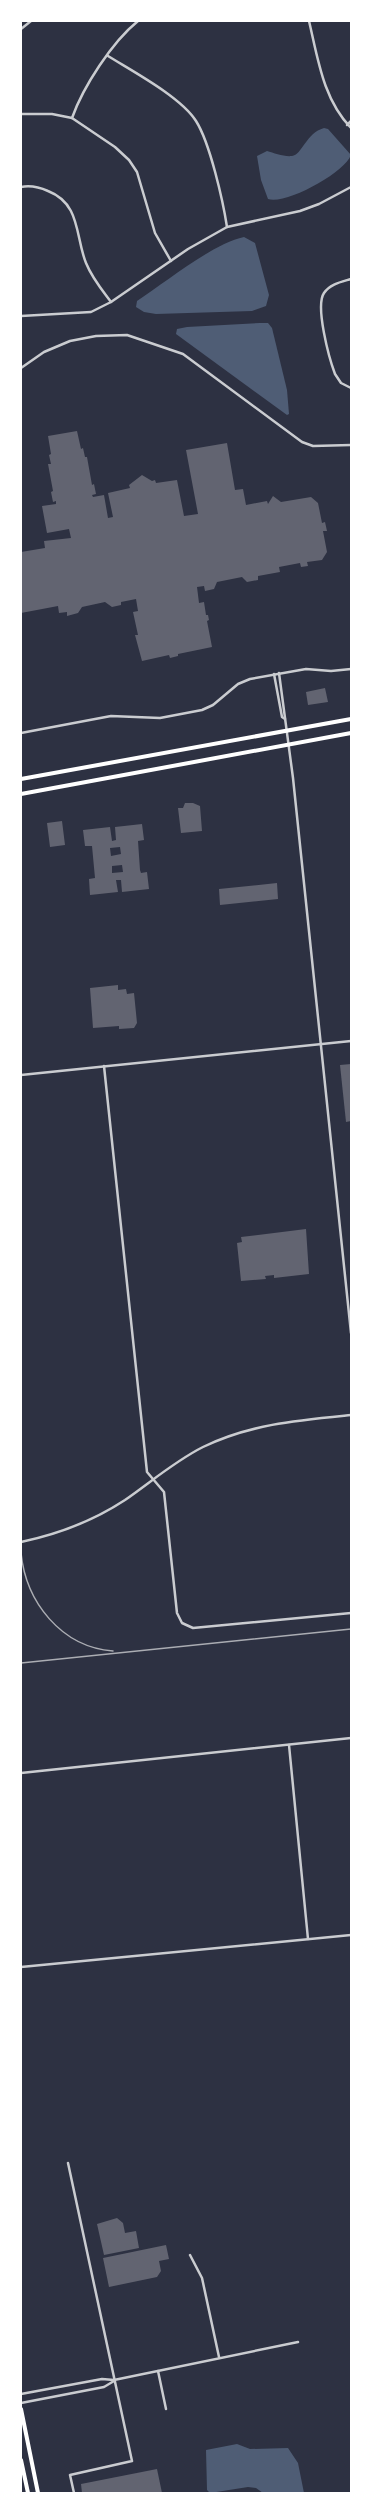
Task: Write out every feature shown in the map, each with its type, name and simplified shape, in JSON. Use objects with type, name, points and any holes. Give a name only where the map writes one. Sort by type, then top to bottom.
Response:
[{"type":"main road","points":[[21,779],[351,719]]},
{"type":"main road","points":[[21,794],[351,732]]},
{"type":"main road","points":[[21,2409],[38,2493]]},
{"type":"main road","points":[[21,2460],[28,2493]]},
{"type":"street","points":[[21,29],[31,21]]},
{"type":"street","points":[[72,118],[86,87],[108,56],[138,21]]},
{"type":"street","points":[[309,21],[325,88],[334,107],[351,128]]},
{"type":"street","points":[[108,56],[176,102],[196,121],[207,144],[227,227]]},
{"type":"street","points":[[21,114],[52,114],[72,118],[115,147],[129,160],[137,172],[154,233],[171,262]]},
{"type":"street","points":[[348,125],[351,121]]},
{"type":"street","points":[[21,187],[40,188],[54,193],[65,202],[73,212],[85,262],[90,272],[111,302]]},
{"type":"street","points":[[21,316],[80,314],[91,312],[111,302],[209,236],[227,227],[300,211],[351,187]]},
{"type":"street","points":[[351,280],[331,286],[324,293],[320,309],[335,374],[341,383],[351,388]]},
{"type":"street","points":[[21,368],[44,352],[70,341],[96,336],[127,335],[167,347],[183,354],[302,442],[313,446],[351,445]]},
{"type":"street","points":[[21,733],[111,716],[160,718],[202,710],[213,705],[238,684],[250,679],[306,669],[331,671],[351,669]]},
{"type":"street","points":[[279,673],[286,716],[284,719]]},
{"type":"street","points":[[274,674],[288,744],[351,1332]]},
{"type":"street","points":[[21,1075],[351,1041]]},
{"type":"street","points":[[104,1066],[147,1472],[152,1480],[164,1492],[177,1613],[182,1622],[193,1628],[351,1612]]},
{"type":"street","points":[[21,1542],[55,1534],[86,1522],[114,1507],[189,1455],[235,1434],[273,1424],[351,1415]]},
{"type":"street","points":[[21,1773],[351,1738]]},
{"type":"street","points":[[289,1745],[308,1940]]},
{"type":"street","points":[[21,1967],[351,1935]]},
{"type":"street","points":[[68,2163],[132,2461],[70,2475],[74,2493]]},
{"type":"street","points":[[190,2255],[202,2278],[219,2358]]},
{"type":"street","points":[[21,2394],[102,2379],[114,2380],[298,2342]]},
{"type":"street","points":[[158,2371],[166,2409]]},
{"type":"street","points":[[21,2403],[104,2387],[114,2380]]},
{"type":"water","points":[[324,128],[328,129],[351,155],[346,162],[338,170],[314,186],[288,197],[276,200],[268,199],[261,180],[257,156],[267,151],[286,156],[296,155],[313,134]]},
{"type":"water","points":[[244,237],[255,243],[269,295],[266,306],[252,311],[156,314],[144,312],[136,307],[137,301],[189,264],[218,247]]},
{"type":"water","points":[[268,323],[272,328],[287,390],[289,414],[287,415],[176,334],[177,329],[187,327]]},
{"type":"water","points":[[237,2444],[250,2449],[288,2448],[298,2463],[304,2493],[263,2493],[256,2488],[248,2487],[210,2493],[207,2490],[206,2450]]},
{"type":"building","points":[[77,431],[81,449],[83,448],[85,457],[87,457],[92,485],[94,484],[96,494],[92,495],[93,497],[104,495],[108,518],[113,517],[108,493],[130,488],[129,485],[142,475],[152,481],[155,480],[156,483],[177,480],[184,516],[198,514],[186,450],[227,443],[235,490],[243,489],[246,505],[267,501],[268,504],[273,496],[281,502],[311,497],[318,503],[322,523],[325,522],[327,531],[323,531],[327,552],[322,560],[307,562],[308,566],[301,567],[300,563],[279,567],[280,572],[258,576],[258,580],[247,582],[242,577],[217,582],[214,589],[205,591],[204,586],[197,587],[199,603],[204,602],[206,615],[208,615],[209,620],[207,621],[212,647],[178,654],[178,656],[170,658],[169,655],[142,661],[135,635],[138,635],[133,612],[138,611],[136,599],[121,602],[121,605],[112,607],[105,602],[82,607],[78,613],[67,616],[67,612],[59,613],[58,606],[21,613],[21,552],[45,548],[44,541],[71,538],[69,529],[47,533],[42,506],[56,504],[56,501],[53,502],[51,492],[53,491],[48,464],[51,464],[49,455],[51,454],[48,436]]},
{"type":"building","points":[[325,688],[328,702],[308,705],[306,692]]},
{"type":"building","points":[[185,803],[193,803],[200,806],[202,831],[181,833],[178,808],[183,808]]},
{"type":"building","points":[[62,821],[65,845],[50,847],[47,823]]},
{"type":"building","points":[[142,824],[144,840],[138,841],[140,870],[141,873],[147,872],[149,889],[122,892],[121,880],[116,880],[118,892],[90,895],[89,879],[95,878],[92,846],[85,846],[83,830],[110,827],[112,841],[116,840],[115,827]],"holes":[[[120,847],[121,854],[111,856],[110,848]],[[122,865],[123,872],[112,873],[112,866]]]},
{"type":"building","points":[[277,883],[278,899],[220,905],[219,889]]},
{"type":"building","points":[[118,985],[118,990],[126,989],[127,994],[134,993],[137,1023],[134,1028],[119,1029],[119,1026],[93,1028],[90,988]]},
{"type":"building","points":[[351,1064],[351,1121],[346,1122],[340,1065]]},
{"type":"building","points":[[306,1229],[309,1274],[274,1278],[274,1275],[265,1276],[266,1279],[241,1281],[237,1243],[242,1242],[241,1237]]},
{"type":"building","points":[[117,2218],[123,2223],[125,2233],[136,2231],[139,2248],[104,2255],[97,2224]]},
{"type":"building","points":[[166,2245],[169,2259],[159,2261],[161,2271],[157,2277],[109,2287],[103,2258]]},
{"type":"building","points":[[157,2469],[162,2493],[82,2493],[81,2484]]},
{"type":"railway","points":[[21,1553],[24,1571],[30,1588],[49,1619],[62,1631],[77,1641],[94,1648],[113,1651]]},
{"type":"railway","points":[[21,1663],[351,1629]]}]
